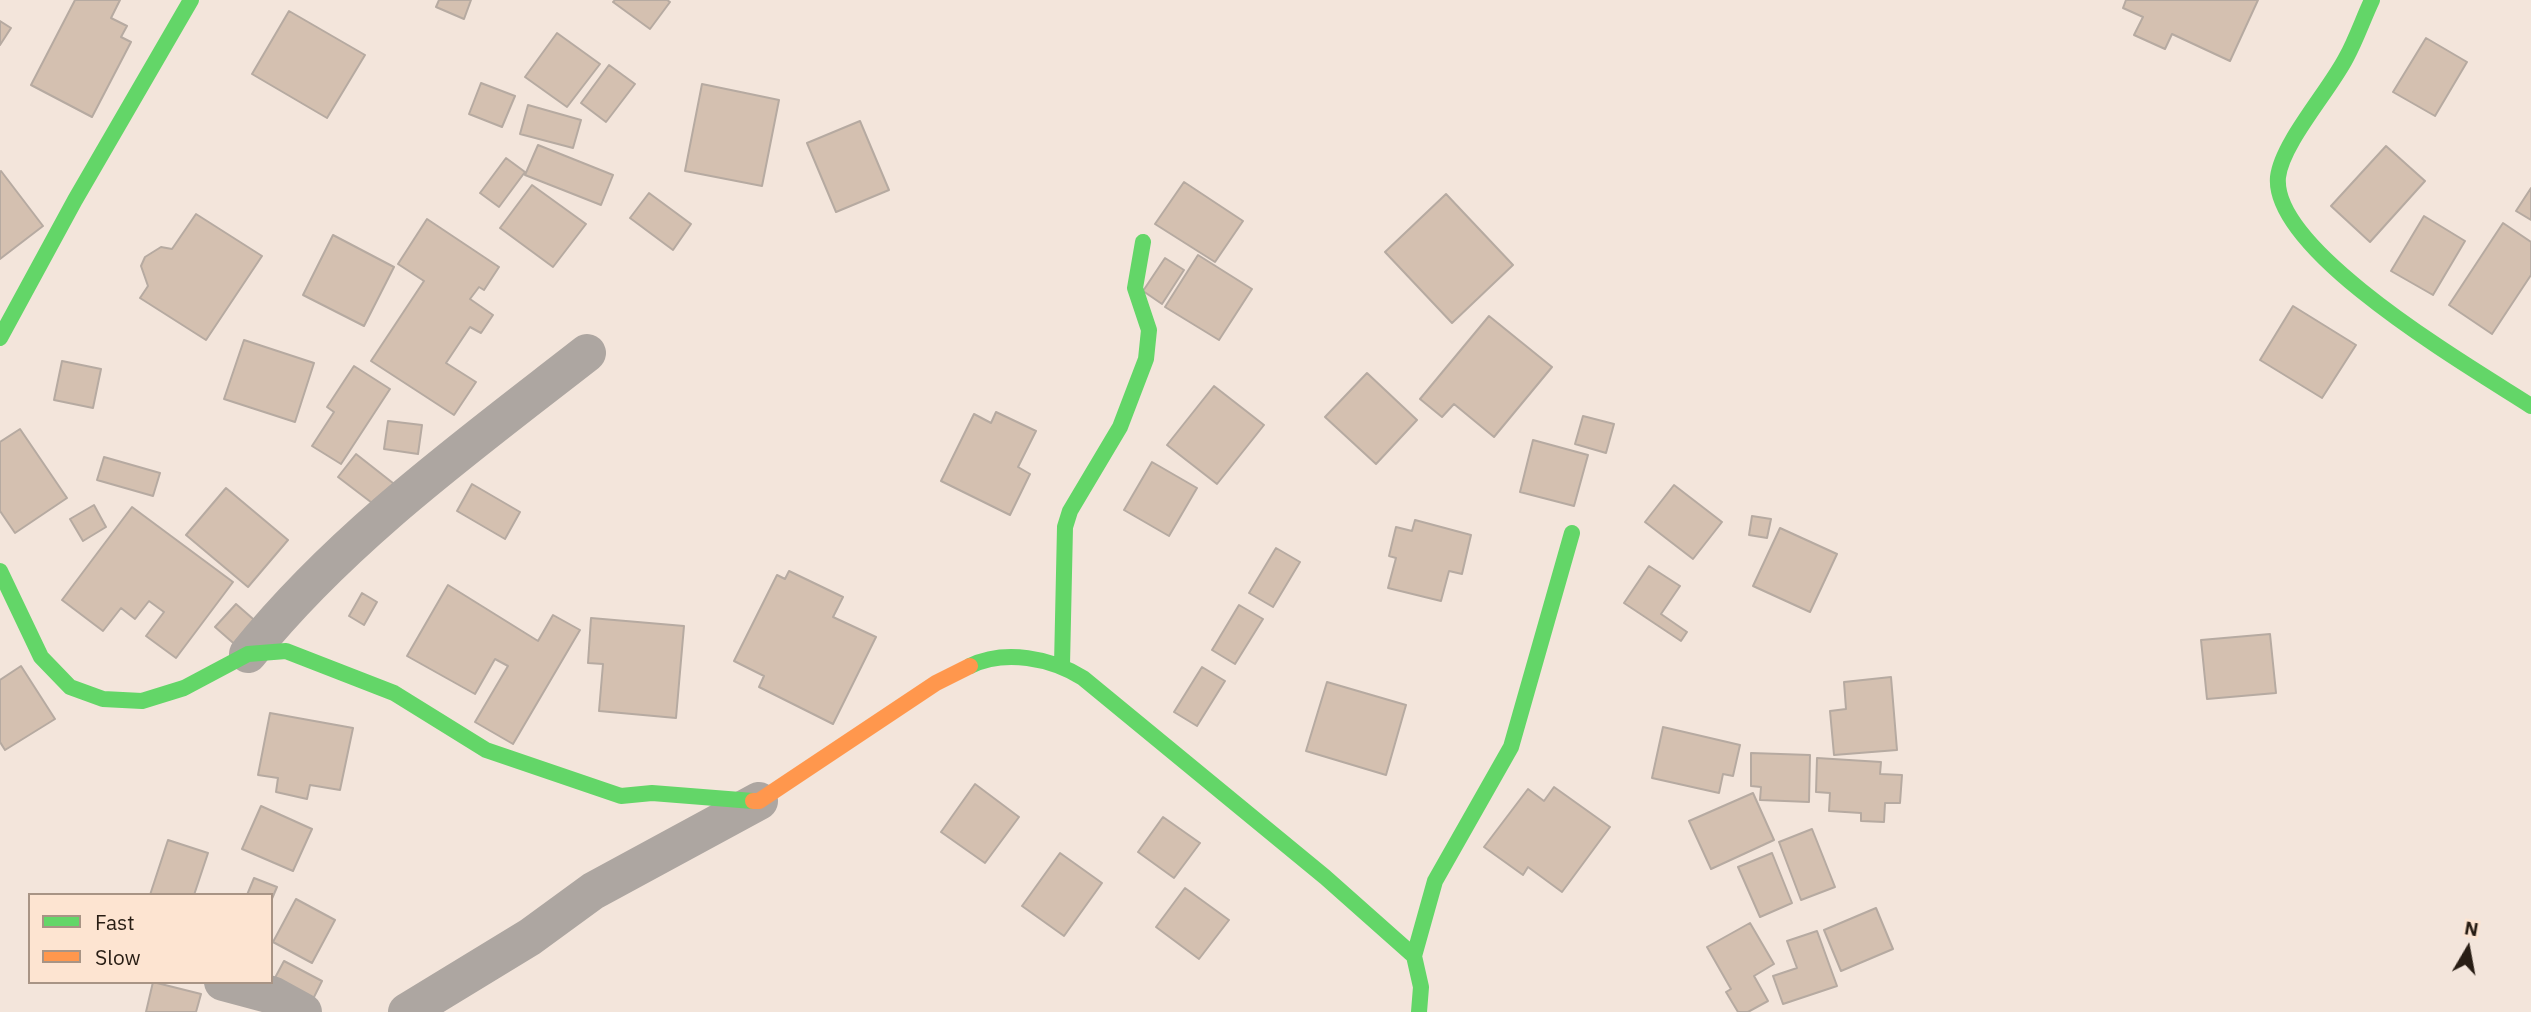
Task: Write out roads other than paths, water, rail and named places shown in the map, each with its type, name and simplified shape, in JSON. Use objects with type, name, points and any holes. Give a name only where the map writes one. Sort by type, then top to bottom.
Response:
[{"type":"street","points":[[0,338],[75,200],[191,0]]},
{"type":"street","points":[[2372,0],[2346,59],[2283,159],[2278,179],[2282,201],[2305,236],[2333,268],[2370,300],[2531,406]]},
{"type":"street","points":[[1062,665],[1065,527],[1070,511],[1137,393],[1149,335],[1147,316],[1136,296],[1135,281],[1143,242]]},
{"type":"street","points":[[0,571],[41,657],[70,687],[92,695],[142,701],[184,688],[248,654],[289,603],[441,467],[587,353]]},
{"type":"street","points":[[1419,1012],[1421,987],[1414,956],[1435,881],[1511,747],[1572,533]]},
{"type":"street","points":[[248,654],[286,651],[326,665],[394,693],[486,750],[530,762],[593,788],[621,796],[652,793],[759,802]]},
{"type":"street","points":[[407,1012],[530,937],[593,891],[759,802],[936,683],[985,659],[1033,659],[1062,665],[1083,678],[1325,877],[1414,956]]},
{"type":"street","points":[[231,984],[272,995],[303,1012]]}]
